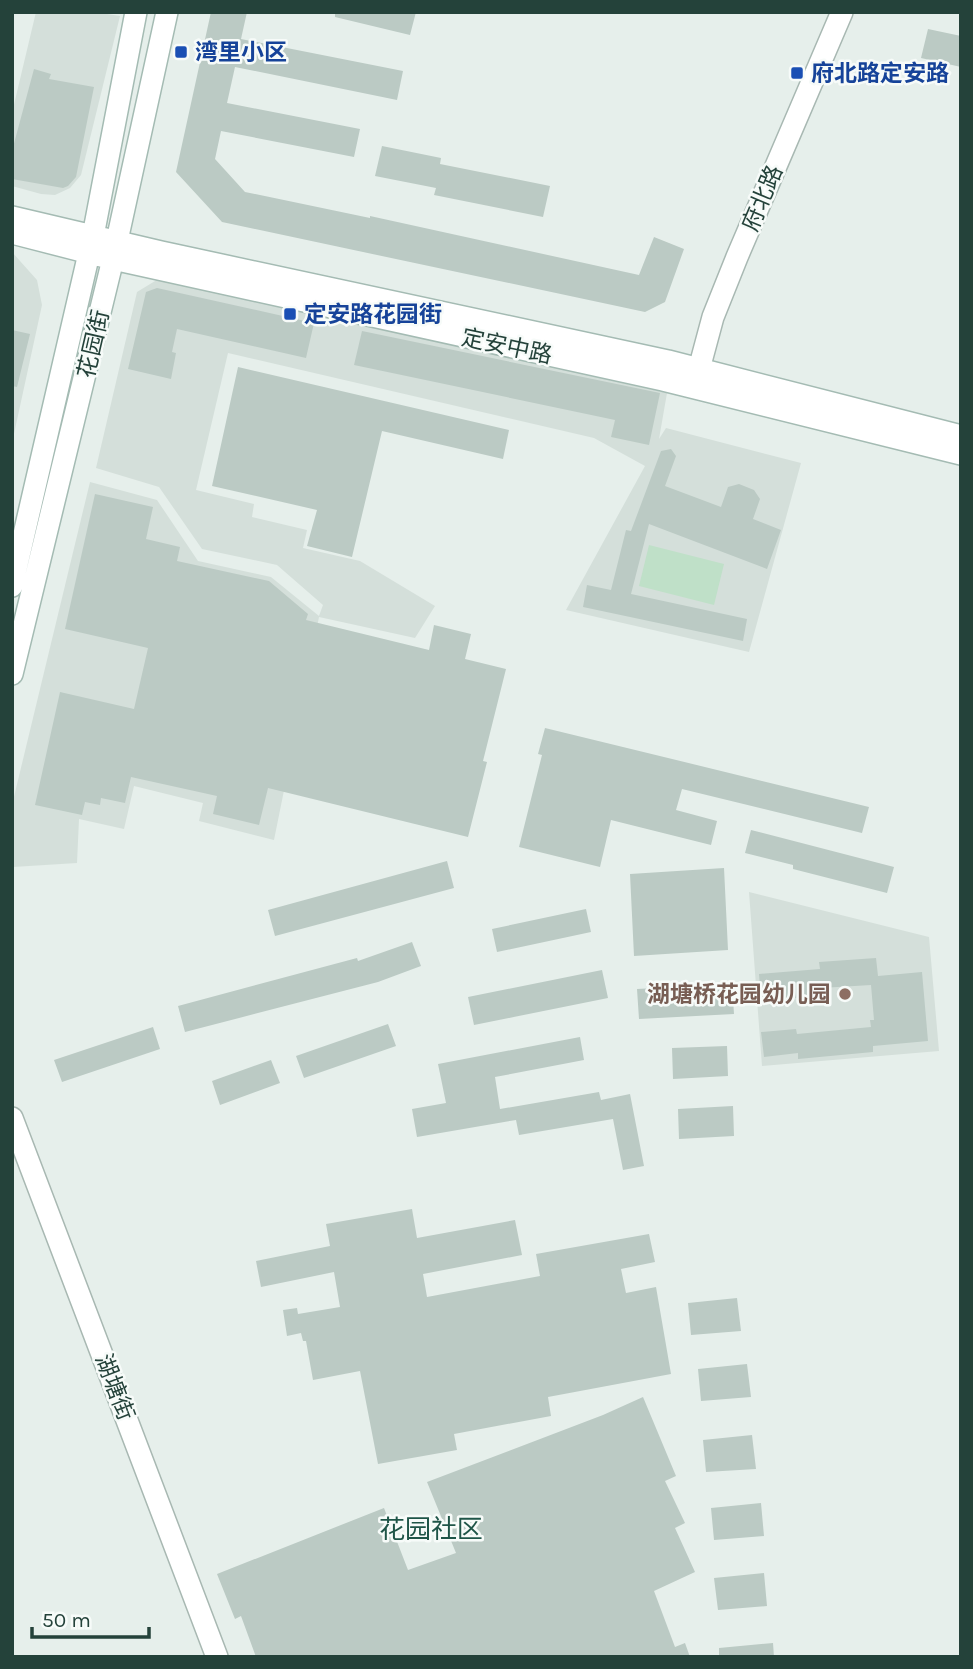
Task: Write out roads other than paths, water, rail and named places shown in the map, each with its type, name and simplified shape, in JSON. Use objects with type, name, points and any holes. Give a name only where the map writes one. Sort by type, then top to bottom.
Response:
[{"type":"main road","name":"花园街","points":[[12,586],[91,245],[136,12]]},
{"type":"main road","name":"花园街","points":[[12,674],[115,250],[167,12]]},
{"type":"main road","name":"府北路","points":[[697,379],[713,317],[842,12]]},
{"type":"main road","name":"定安中路","points":[[12,217],[91,245]]},
{"type":"main road","name":"定安中路","points":[[12,233],[115,250],[174,255],[668,361],[697,379],[961,454]]},
{"type":"main road","name":"定安中路","points":[[697,379],[961,436]]},
{"type":"main road","name":"湖塘街","points":[[12,1118],[217,1657]]},
{"type":"place","name":"湾里小区","points":[[181,52]]},
{"type":"place","name":"府北路定安路","points":[[797,73]]},
{"type":"place","name":"定安路花园街","points":[[290,314]]},
{"type":"place","name":"湖塘桥花园幼儿园","points":[[845,994]]},
{"type":"district","name":"花园社区","points":[[431,1529]]}]
